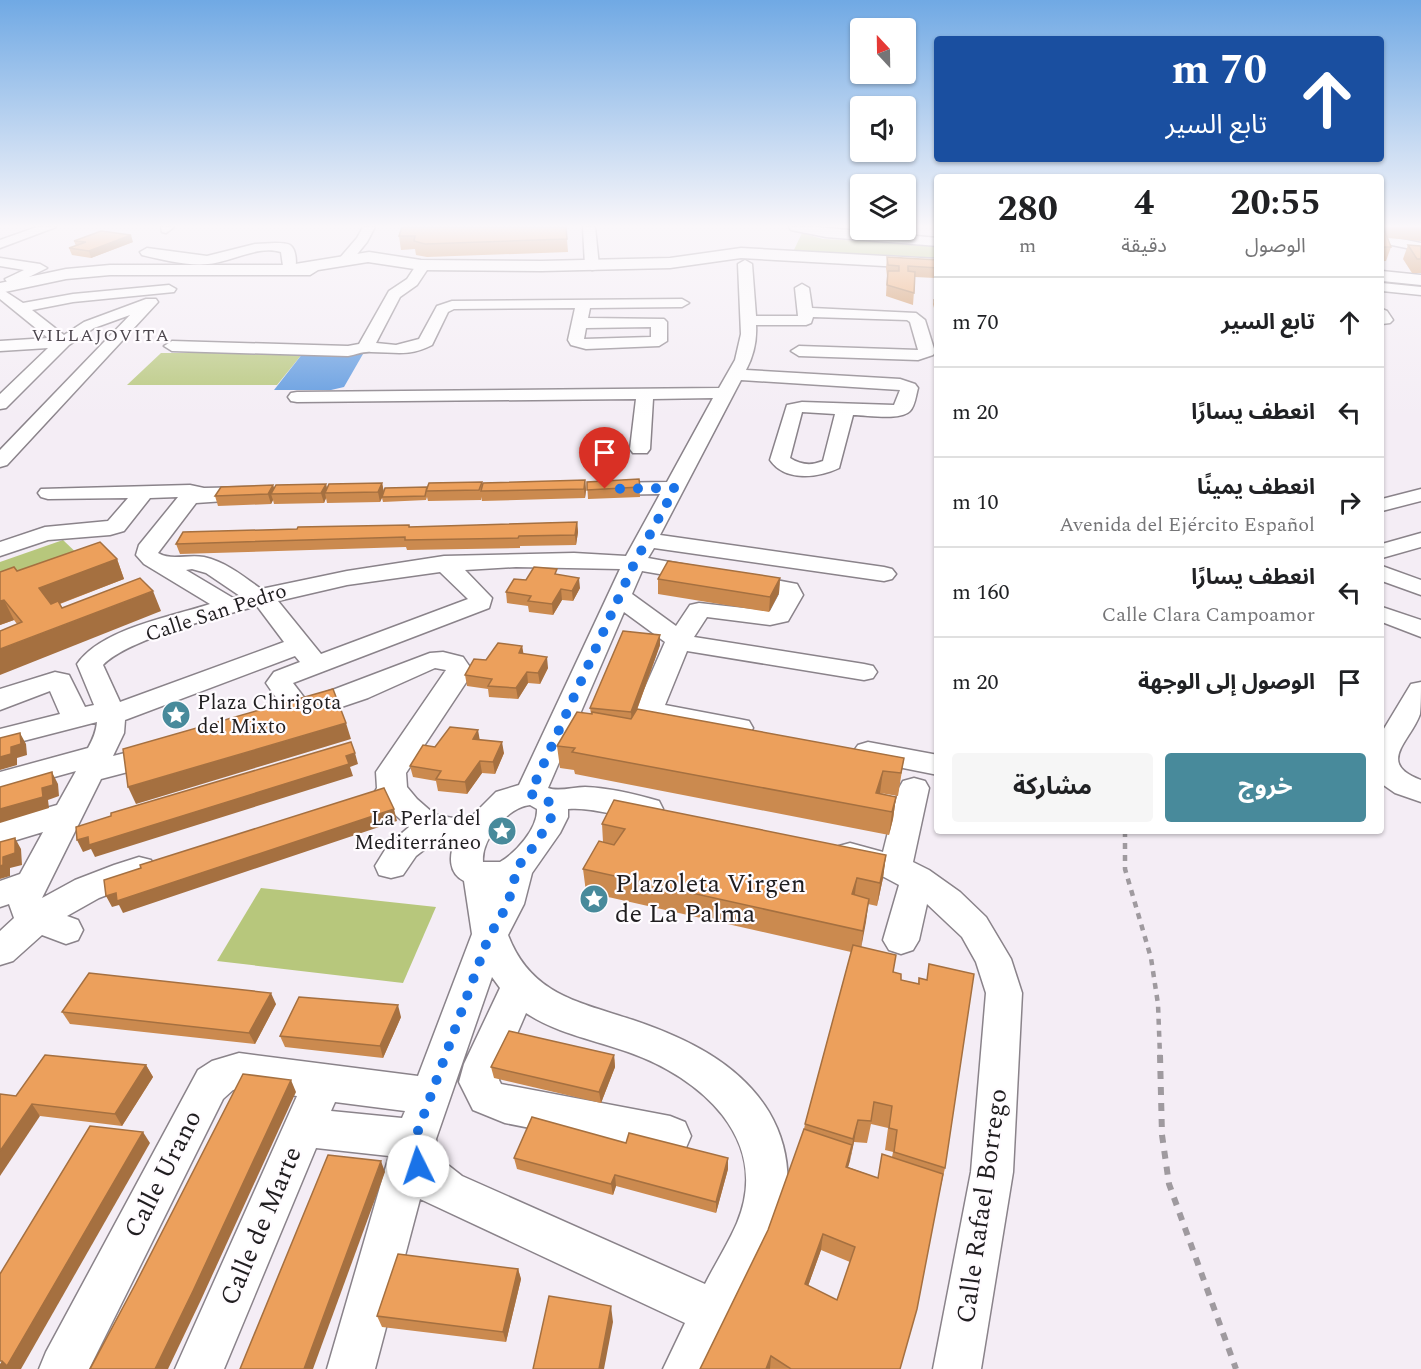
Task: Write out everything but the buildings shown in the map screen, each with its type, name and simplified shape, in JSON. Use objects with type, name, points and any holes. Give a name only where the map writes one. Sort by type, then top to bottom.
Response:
[{"type":"street","points":[[1,291],[17,312],[63,342]]},
{"type":"street","points":[[73,298],[75,291]]},
{"type":"street","points":[[17,312],[73,298],[149,291]]},
{"type":"street","points":[[370,347],[366,343],[394,294],[399,291]]},
{"type":"street","points":[[540,798],[634,564],[731,384],[747,347],[745,291]]},
{"type":"street","points":[[748,321],[802,321],[807,318],[802,291]]},
{"type":"street","points":[[73,298],[103,318]]},
{"type":"street","points":[[577,300],[579,323],[576,340],[581,343],[659,341],[659,322],[579,323]]},
{"type":"street","points":[[172,346],[348,351],[370,347],[408,348],[426,342],[442,309],[460,305],[577,300],[682,303]]},
{"type":"street","points":[[0,403],[32,379],[63,342],[82,328],[103,318],[150,302],[1,459]]},
{"type":"street","points":[[799,351],[918,355],[927,352],[917,320],[911,316],[806,312]]},
{"type":"street","points":[[926,319],[930,332],[934,332]]},
{"type":"street","points":[[82,328],[127,326]]},
{"type":"street","points":[[0,346],[63,342]]},
{"type":"street","points":[[32,379],[76,381]]},
{"type":"street","points":[[297,397],[645,394],[731,384],[900,384],[909,388],[901,410],[845,409]]},
{"type":"street","points":[[640,449],[645,394]]},
{"type":"street","points":[[579,489],[675,488]]},
{"type":"street","points":[[48,493],[190,491],[201,494],[279,493]]},
{"type":"street","points":[[0,549],[45,534],[116,526],[144,492]]},
{"type":"street","points":[[201,494],[185,501],[147,550],[147,555],[228,605]]},
{"type":"street","points":[[1384,504],[1421,495]]},
{"type":"street","points":[[647,540],[884,574]]},
{"type":"street","points":[[1384,550],[1421,540]]},
{"type":"street","points":[[163,566],[189,561],[209,564],[266,595],[308,655]]},
{"type":"street","name":"Calle San Pedro","points":[[111,712],[90,664],[105,650],[228,605],[383,571],[444,563],[492,561],[634,564],[784,587],[791,591],[779,616],[775,618],[699,610],[679,640]]},
{"type":"street","points":[[0,706],[8,736],[77,718],[111,712],[480,603],[480,598],[444,563]]},
{"type":"street","points":[[1384,574],[1420,587]]},
{"type":"street","points":[[620,596],[679,640],[703,647],[864,672]]},
{"type":"street","points":[[1384,615],[1421,629]]},
{"type":"street","points":[[679,640],[650,708],[654,712],[765,733]]},
{"type":"street","points":[[300,712],[279,682],[308,655]]},
{"type":"street","points":[[271,721],[358,692],[430,661],[443,660],[454,663],[459,670],[456,678],[391,772],[392,789],[404,804]]},
{"type":"street","points":[[0,700],[10,694],[55,680],[59,681],[77,718]]},
{"type":"street","points":[[1384,751],[1421,690]]},
{"type":"street","points":[[52,924],[27,910],[25,897],[15,889],[68,813],[110,733],[111,712]]},
{"type":"street","points":[[0,782],[184,747]]},
{"type":"street","points":[[845,748],[934,764]]},
{"type":"street","points":[[1384,765],[1387,772],[1400,783],[1421,792]]},
{"type":"street","points":[[901,940],[914,788]]},
{"type":"street","points":[[363,798],[380,794],[393,796],[422,821],[434,827],[477,833]]},
{"type":"street","points":[[540,798],[554,811],[551,820],[524,860],[505,874],[492,876],[470,869],[465,862],[465,852],[477,833],[505,801],[516,796],[592,797],[686,818]]},
{"type":"street","points":[[0,833],[68,813]]},
{"type":"street","points":[[391,866],[401,850],[416,836],[434,827]]},
{"type":"street","name":"Calle Rafael Borrego","points":[[814,847],[872,860],[906,874],[948,901],[974,927],[993,959],[1004,993],[992,1172],[957,1369]]},
{"type":"street","points":[[0,951],[52,924],[64,900],[93,885],[169,860]]},
{"type":"street","points":[[356,1368],[415,1139],[489,936],[505,913],[514,891],[516,868]]},
{"type":"street","points":[[480,874],[481,894],[489,936],[499,958],[519,985],[548,1007],[649,1043],[720,1081],[746,1108],[762,1142],[767,1182],[759,1223],[687,1369]]},
{"type":"street","points":[[519,985],[484,1065],[479,1082],[487,1097],[505,1104],[670,1136]]},
{"type":"street","name":"Calle Urano","points":[[63,1369],[209,1086],[217,1078],[228,1072],[239,1071],[431,1096]]},
{"type":"street","name":"Calle de Marte","points":[[199,1369],[323,1083]]},
{"type":"street","points":[[303,1127],[415,1139]]},
{"type":"street","points":[[415,1139],[418,1166],[430,1181],[716,1313]]},
{"type":"path","points":[[1125,834],[1125,869],[1150,958],[1158,1004],[1162,1135],[1169,1184],[1236,1369]]},
{"type":"green space","points":[[161,353],[303,353],[277,385],[127,385]]},
{"type":"green space","points":[[63,540],[86,562],[0,593],[0,562]]},
{"type":"green space","points":[[261,888],[436,907],[403,983],[217,961]]},
{"type":"water","points":[[303,353],[363,354],[344,387],[331,390],[274,390]]},
{"type":"place","name":"Plaza Chirigota del Mixto","points":[[176,715]]},
{"type":"place","name":"La Perla del Mediterráneo","points":[[502,831]]},
{"type":"place","name":"Plazoleta Virgen de La Palma","points":[[594,899]]},
{"type":"district","name":"VILLAJOVITA","points":[[101,335]]},
{"type":"route","points":[[418,1166],[415,1139],[489,936],[505,913],[514,891],[516,868],[551,820],[554,811],[550,802],[542,796],[530,794],[634,564],[675,488],[605,489]]}]
